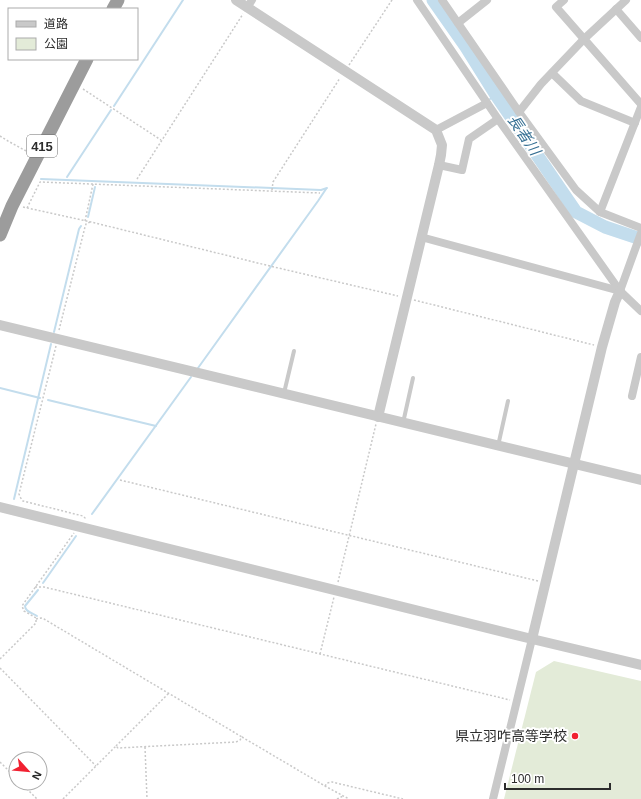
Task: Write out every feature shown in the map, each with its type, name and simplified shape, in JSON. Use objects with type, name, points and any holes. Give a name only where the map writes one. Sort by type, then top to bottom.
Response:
[{"type":"highway","name":"415","points":[[0,235],[13,204],[86,60]]},
{"type":"street","points":[[236,0],[250,4],[345,71],[436,130],[442,145],[439,165],[378,417]]},
{"type":"street","points":[[417,0],[487,103],[620,291],[641,311]]},
{"type":"street","points":[[442,0],[519,112],[576,190],[600,212],[641,228]]},
{"type":"street","points":[[458,23],[487,0]]},
{"type":"street","points":[[564,0],[556,7],[641,106],[600,212]]},
{"type":"street","points":[[519,112],[541,84],[584,39],[626,0]]},
{"type":"street","points":[[616,9],[641,38]]},
{"type":"street","points":[[552,73],[582,101],[635,123]]},
{"type":"street","points":[[436,130],[487,103]]},
{"type":"street","points":[[439,165],[462,170],[469,139],[498,118]]},
{"type":"street","points":[[492,799],[602,347],[615,302],[641,233]]},
{"type":"street","points":[[421,237],[620,291]]},
{"type":"street","points":[[0,325],[641,480]]},
{"type":"street","points":[[632,396],[641,357]]},
{"type":"street","points":[[0,507],[641,665]]},
{"type":"lane","points":[[284,394],[294,351]]},
{"type":"lane","points":[[403,423],[413,378]]},
{"type":"lane","points":[[498,446],[508,401]]},
{"type":"path","points":[[272,188],[273,182],[392,0]]},
{"type":"path","points":[[137,179],[250,4]]},
{"type":"path","points":[[75,83],[162,140]]},
{"type":"path","points":[[0,136],[8,142],[37,157]]},
{"type":"path","points":[[27,208],[40,182],[272,188],[320,193]]},
{"type":"path","points":[[85,221],[93,184]]},
{"type":"path","points":[[13,204],[407,298],[602,347]]},
{"type":"path","points":[[36,619],[34,616],[24,611],[22,606],[85,521],[83,516],[22,501],[19,494],[85,227],[86,224],[91,222]]},
{"type":"path","points":[[320,654],[378,417]]},
{"type":"path","points":[[120,480],[545,582]]},
{"type":"path","points":[[36,586],[516,702]]},
{"type":"path","points":[[0,659],[36,623],[36,619]]},
{"type":"path","points":[[36,619],[44,619],[348,799]]},
{"type":"path","points":[[0,668],[96,766]]},
{"type":"path","points":[[63,799],[168,693]]},
{"type":"path","points":[[116,746],[118,748],[236,742],[242,737]]},
{"type":"path","points":[[145,747],[147,799]]},
{"type":"path","points":[[0,762],[8,770]]},
{"type":"path","points":[[325,786],[327,783],[332,782],[403,799]]},
{"type":"path","points":[[29,791],[37,799]]},
{"type":"path","points":[[337,799],[343,796]]},
{"type":"green space","name":"県立羽咋高等学校","points":[[554,661],[641,681],[641,799],[504,799],[536,672]]},
{"type":"waterway","points":[[114,106],[183,0]]},
{"type":"waterway","name":"長者川","points":[[433,0],[576,212],[605,227],[641,239]]},
{"type":"waterway","name":"長者川","points":[[490,99],[496,95]]},
{"type":"waterway","points":[[67,177],[111,110]]},
{"type":"waterway","points":[[41,179],[321,190],[327,188]]},
{"type":"waterway","points":[[88,217],[95,187]]},
{"type":"waterway","points":[[198,368],[326,189]]},
{"type":"waterway","points":[[54,332],[81,226]]},
{"type":"waterway","points":[[14,499],[51,344]]},
{"type":"waterway","points":[[92,514],[191,377]]},
{"type":"waterway","points":[[0,388],[40,398]]},
{"type":"waterway","points":[[48,400],[156,426]]},
{"type":"waterway","points":[[43,583],[76,536]]},
{"type":"waterway","points":[[37,616],[28,611],[25,606],[38,590]]},
{"type":"place","name":"県立羽咋高等学校","points":[[575,736]]}]
